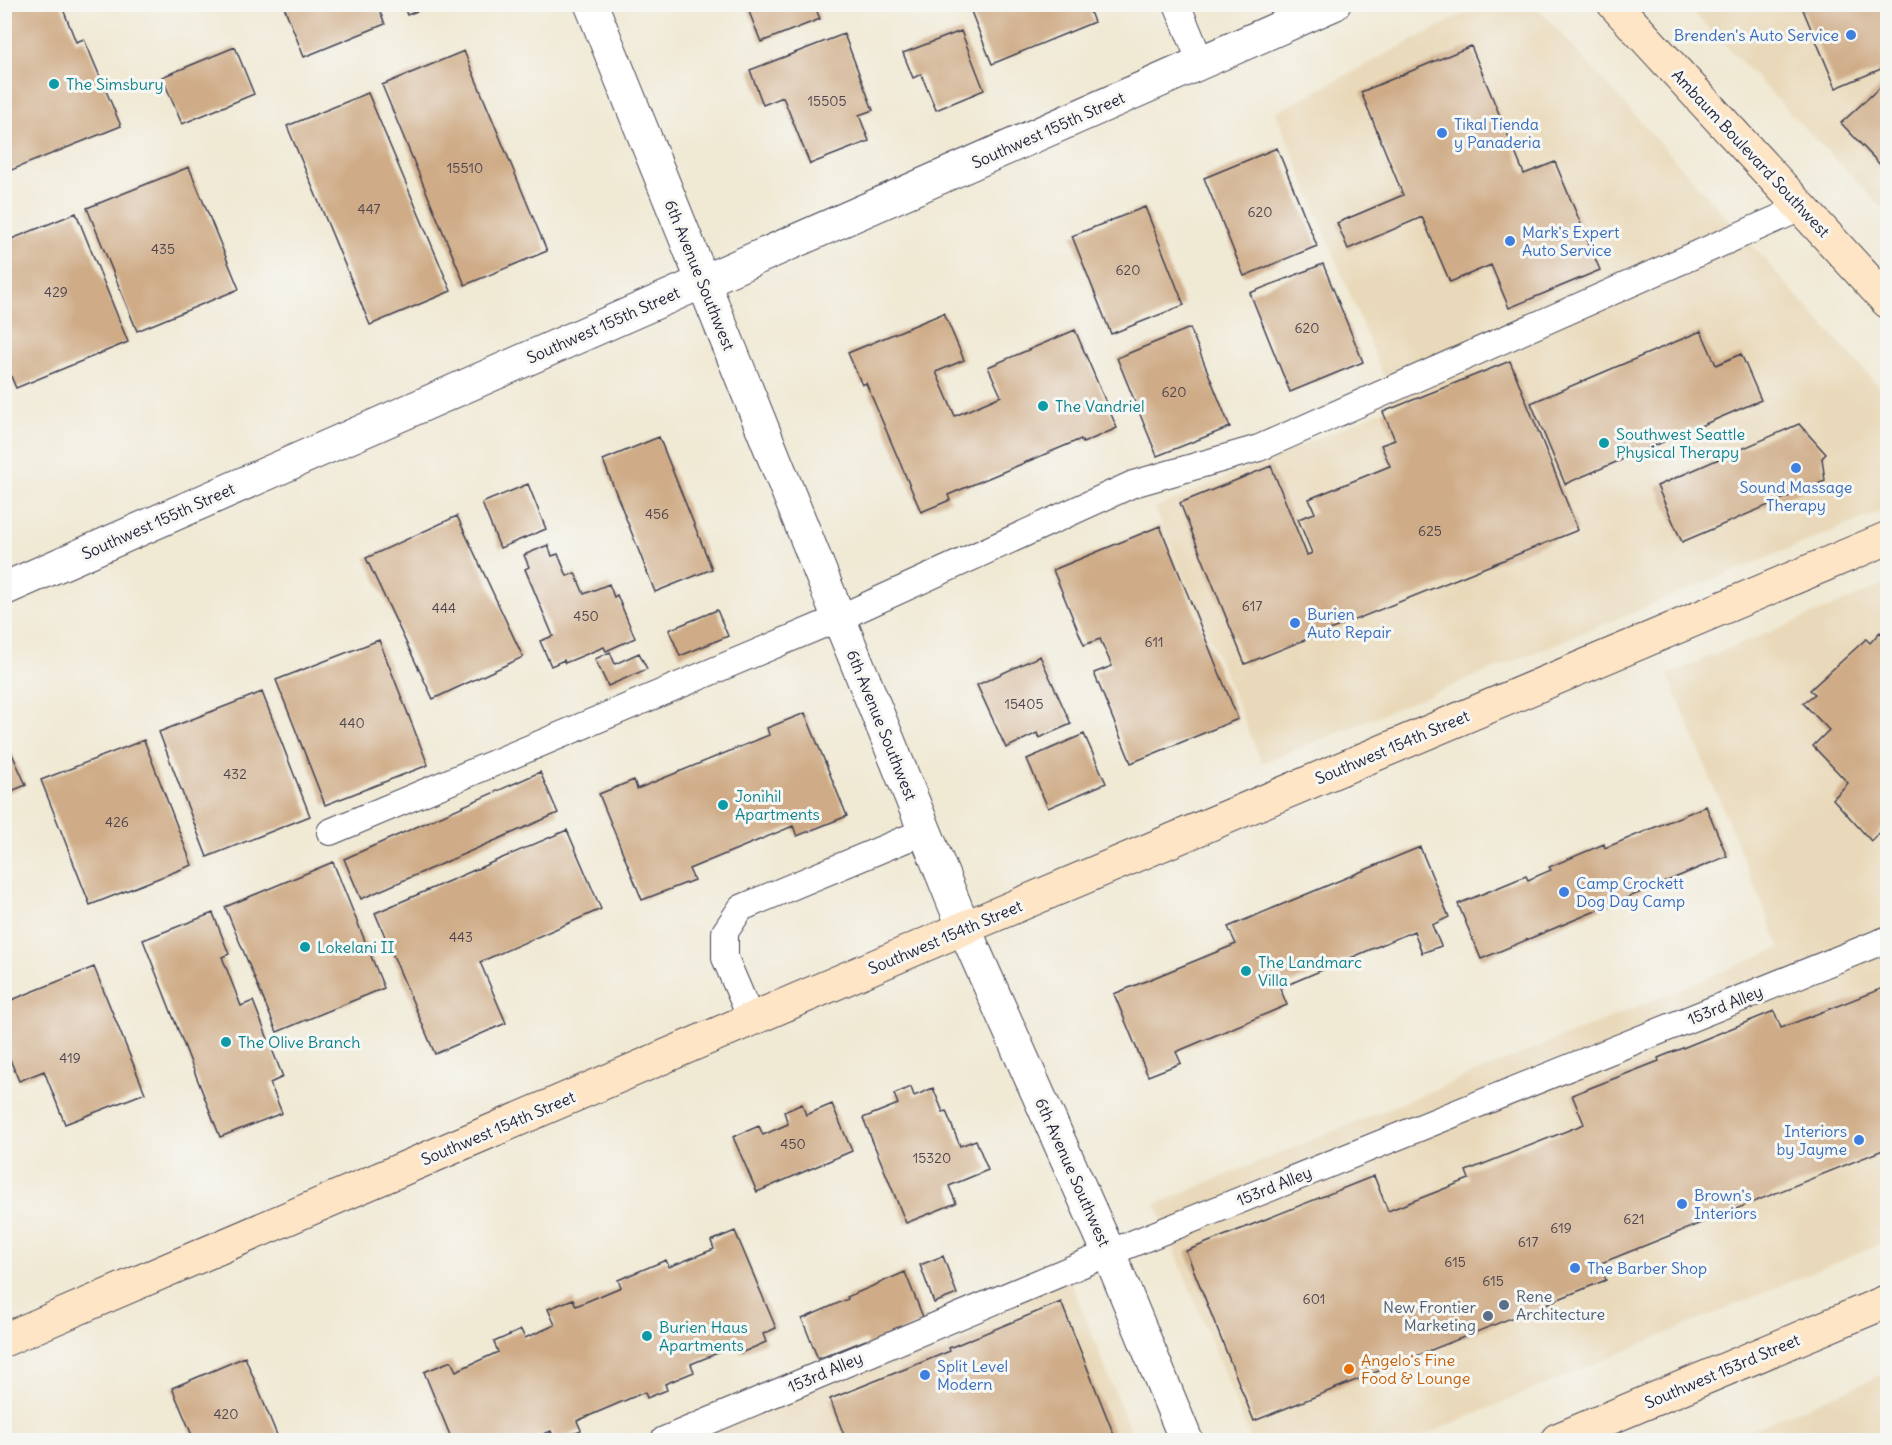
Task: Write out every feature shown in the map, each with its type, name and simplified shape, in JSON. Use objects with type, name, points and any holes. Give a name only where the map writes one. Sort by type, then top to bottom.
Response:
[{"type":"street","name":"6th Avenue Southwest","points":[[591,4],[964,928],[1109,1253],[1185,1440]]},
{"type":"street","name":"Southwest 155th Street","points":[[4,589],[1334,4]]},
{"type":"street","name":"Ambaum Boulevard Southwest","points":[[1614,4],[1887,302]]},
{"type":"street","name":"Southwest 154th Street","points":[[4,1340],[964,928],[1887,538]]},
{"type":"street","name":"Southwest 153rd Street","points":[[1557,1440],[1887,1301]]},
{"type":"lane","points":[[1177,4],[1201,63]]},
{"type":"lane","points":[[330,832],[839,618],[1133,484],[1259,448],[1801,208]]},
{"type":"lane","points":[[751,1019],[725,958],[725,933],[741,908],[925,831]]},
{"type":"lane","name":"153rd Alley","points":[[664,1440],[1109,1253],[1887,939]]},
{"type":"shaded area","points":[[1686,5],[1887,5],[1887,213]]},
{"type":"shaded area","points":[[1539,9],[1887,396],[1887,509],[1262,763],[1155,508],[1395,405],[1276,112],[1467,12]]},
{"type":"shaded area","points":[[1887,584],[1887,1241],[1413,1440],[1251,1440],[1156,1204],[1780,948],[1668,674]]},
{"type":"shaded area","points":[[1066,1270],[1134,1440],[656,1440]]},
{"type":"shaded area","points":[[1887,1373],[1887,1440],[1727,1440],[1811,1405]]},
{"type":"building","name":"The Simsbury","points":[[4,4],[61,4],[76,42],[84,39],[121,126],[4,173]]},
{"type":"building","points":[[283,4],[377,4],[385,24],[304,57]]},
{"type":"building","points":[[403,4],[433,4],[433,5],[407,15]]},
{"type":"building","points":[[746,4],[814,4],[820,19],[761,42]]},
{"type":"building","points":[[968,4],[1087,4],[1094,22],[992,64]]},
{"type":"building","name":"Brenden's Auto Service","points":[[1801,5],[1888,5],[1888,66],[1836,88]]},
{"type":"building","points":[[961,31],[984,90],[936,110],[921,74],[913,78],[903,53]]},
{"type":"building","points":[[844,34],[873,110],[859,115],[869,141],[810,164],[783,97],[763,105],[750,70]]},
{"type":"building","points":[[1471,46],[1524,174],[1555,162],[1600,270],[1509,308],[1491,265],[1450,282],[1422,217],[1348,249],[1337,223],[1403,195],[1361,92]]},
{"type":"building","points":[[235,47],[254,94],[182,124],[162,77]]},
{"type":"building","points":[[464,51],[547,251],[465,285],[382,85]]},
{"type":"building","points":[[1888,80],[1888,173],[1841,123]]},
{"type":"building","points":[[368,93],[451,291],[370,325],[287,126]]},
{"type":"building","points":[[1277,148],[1317,246],[1244,276],[1204,178]]},
{"type":"building","points":[[189,167],[239,289],[137,331],[87,208]]},
{"type":"building","points":[[1145,207],[1184,305],[1111,334],[1072,236]]},
{"type":"building","points":[[76,213],[128,342],[16,388],[4,360],[4,242]]},
{"type":"building","points":[[1323,264],[1363,362],[1290,392],[1250,293]]},
{"type":"building","name":"The Vandriel","points":[[944,313],[964,360],[936,372],[955,416],[1001,396],[988,367],[1075,330],[1117,428],[1083,443],[1081,439],[948,495],[950,500],[921,512],[866,383],[862,385],[848,353]]},
{"type":"building","points":[[1190,328],[1230,427],[1157,456],[1117,358]]},
{"type":"building","name":"Southwest Seattle Physical Therapy","points":[[1701,331],[1716,365],[1741,354],[1761,400],[1565,484],[1531,403]]},
{"type":"building","points":[[1510,361],[1578,530],[1245,664],[1180,503],[1271,466],[1307,555],[1312,553],[1298,519],[1315,513],[1309,499],[1390,466],[1381,445],[1395,440],[1383,412]]},
{"type":"building","points":[[1799,424],[1826,454],[1822,458],[1825,481],[1682,542],[1657,486]]},
{"type":"building","points":[[659,437],[712,569],[655,592],[603,460]]},
{"type":"building","points":[[528,484],[546,529],[500,548],[482,503]]},
{"type":"building","points":[[457,516],[523,657],[433,699],[366,558]]},
{"type":"building","points":[[1160,526],[1238,719],[1131,763],[1094,673],[1112,666],[1100,639],[1084,645],[1053,570]]},
{"type":"building","points":[[548,545],[552,556],[558,554],[567,576],[575,573],[584,594],[609,584],[614,597],[617,595],[635,638],[606,651],[604,647],[565,663],[564,660],[551,666],[540,641],[553,636],[525,569],[529,567],[524,555]]},
{"type":"building","points":[[717,610],[728,636],[680,656],[669,630]]},
{"type":"building","points":[[1880,632],[1888,640],[1888,823],[1871,841],[1833,799],[1848,783],[1813,746],[1829,730],[1803,703],[1815,694],[1810,690],[1866,639],[1870,643]]},
{"type":"building","points":[[379,640],[428,765],[325,805],[276,680]]},
{"type":"building","points":[[610,652],[615,664],[639,653],[647,669],[608,686],[595,659]]},
{"type":"building","points":[[1040,656],[1071,724],[1039,738],[1037,733],[1006,748],[977,685]]},
{"type":"building","points":[[262,692],[310,816],[207,857],[159,732]]},
{"type":"building","name":"Jonihil Apartments","points":[[805,713],[847,816],[797,836],[793,826],[689,869],[694,880],[642,900],[599,794],[634,780],[637,789],[769,735],[767,728]]},
{"type":"building","points":[[1084,734],[1106,783],[1048,808],[1027,759]]},
{"type":"building","points":[[4,736],[26,785],[4,794]]},
{"type":"building","points":[[144,740],[192,865],[90,905],[41,780]]},
{"type":"building","points":[[540,772],[558,813],[361,899],[344,859]]},
{"type":"building","name":"Camp Crockett Dog Day Camp","points":[[1706,806],[1727,856],[1481,959],[1458,904],[1526,876],[1528,880],[1551,870],[1549,867],[1604,844],[1605,848]]},
{"type":"building","points":[[567,830],[601,909],[480,962],[506,1023],[435,1054],[375,913]]},
{"type":"building","name":"The Landmarc Villa","points":[[1420,847],[1449,917],[1432,925],[1441,946],[1422,953],[1414,931],[1280,988],[1287,1005],[1176,1052],[1181,1063],[1148,1076],[1114,994],[1236,944],[1228,927]]},
{"type":"building","name":"Lokelani II","points":[[333,862],[384,988],[277,1032],[225,907]]},
{"type":"building","name":"The Olive Branch","points":[[213,913],[229,954],[222,957],[241,1006],[253,1001],[283,1077],[270,1083],[282,1113],[220,1137],[143,940]]},
{"type":"building","points":[[94,967],[145,1093],[65,1124],[44,1071],[19,1081],[4,1045],[4,1003]]},
{"type":"building","points":[[1888,986],[1888,1148],[1599,1264],[1606,1280],[1254,1421],[1186,1251],[1374,1176],[1388,1211],[1469,1179],[1466,1171],[1584,1124],[1572,1095],[1659,1061],[1658,1058],[1774,1011],[1781,1028]]},
{"type":"building","points":[[911,1087],[914,1096],[933,1088],[943,1112],[946,1111],[960,1146],[976,1140],[988,1170],[949,1186],[956,1203],[906,1223],[863,1118],[898,1104],[894,1094]]},
{"type":"building","points":[[802,1104],[806,1115],[832,1104],[852,1151],[757,1192],[733,1137],[759,1126],[763,1135],[788,1124],[784,1112]]},
{"type":"building","name":"Burien Haus Apartments","points":[[735,1231],[776,1328],[763,1334],[766,1342],[741,1353],[737,1345],[691,1364],[694,1372],[665,1384],[667,1390],[647,1398],[645,1392],[577,1421],[581,1430],[555,1440],[551,1431],[529,1440],[452,1440],[424,1372],[451,1361],[456,1371],[498,1352],[494,1342],[521,1330],[525,1338],[555,1325],[548,1309],[573,1299],[576,1306],[621,1287],[618,1280],[666,1260],[669,1267],[714,1249],[711,1241]]},
{"type":"building","points":[[943,1256],[957,1294],[934,1303],[920,1265]]},
{"type":"building","points":[[905,1272],[925,1322],[868,1345],[866,1340],[818,1359],[802,1319]]},
{"type":"building","points":[[1061,1302],[1116,1440],[832,1440],[844,1435],[830,1399],[950,1351],[949,1348]]},
{"type":"building","points":[[245,1357],[279,1440],[194,1440],[172,1388]]},
{"type":"place","name":"Brenden's Auto Service","points":[[1851,35]]},
{"type":"place","name":"The Simsbury","points":[[54,84]]},
{"type":"place","name":"Tikal Tienda y Panaderia","points":[[1442,133]]},
{"type":"place","name":"Mark's Expert Auto Service","points":[[1510,241]]},
{"type":"place","name":"The Vandriel","points":[[1043,406]]},
{"type":"place","name":"Southwest Seattle Physical Therapy","points":[[1604,443]]},
{"type":"place","name":"Sound Massage Therapy","points":[[1796,468]]},
{"type":"place","name":"Burien Auto Repair","points":[[1295,623]]},
{"type":"place","name":"Jonihil Apartments","points":[[723,805]]},
{"type":"place","name":"Camp Crockett Dog Day Camp","points":[[1564,892]]},
{"type":"place","name":"Lokelani II","points":[[305,947]]},
{"type":"place","name":"The Landmarc Villa","points":[[1246,971]]},
{"type":"place","name":"The Olive Branch","points":[[226,1042]]},
{"type":"place","name":"Interiors by Jayme","points":[[1859,1140]]},
{"type":"place","name":"Brown's Interiors","points":[[1682,1204]]},
{"type":"place","name":"The Barber Shop","points":[[1575,1268]]},
{"type":"place","name":"Rene Architecture","points":[[1504,1305]]},
{"type":"place","name":"New Frontier Marketing","points":[[1488,1316]]},
{"type":"place","name":"Burien Haus Apartments","points":[[647,1336]]},
{"type":"place","name":"Angelo's Fine Food & Lounge","points":[[1349,1369]]},
{"type":"place","name":"Split Level Modern","points":[[925,1375]]}]
